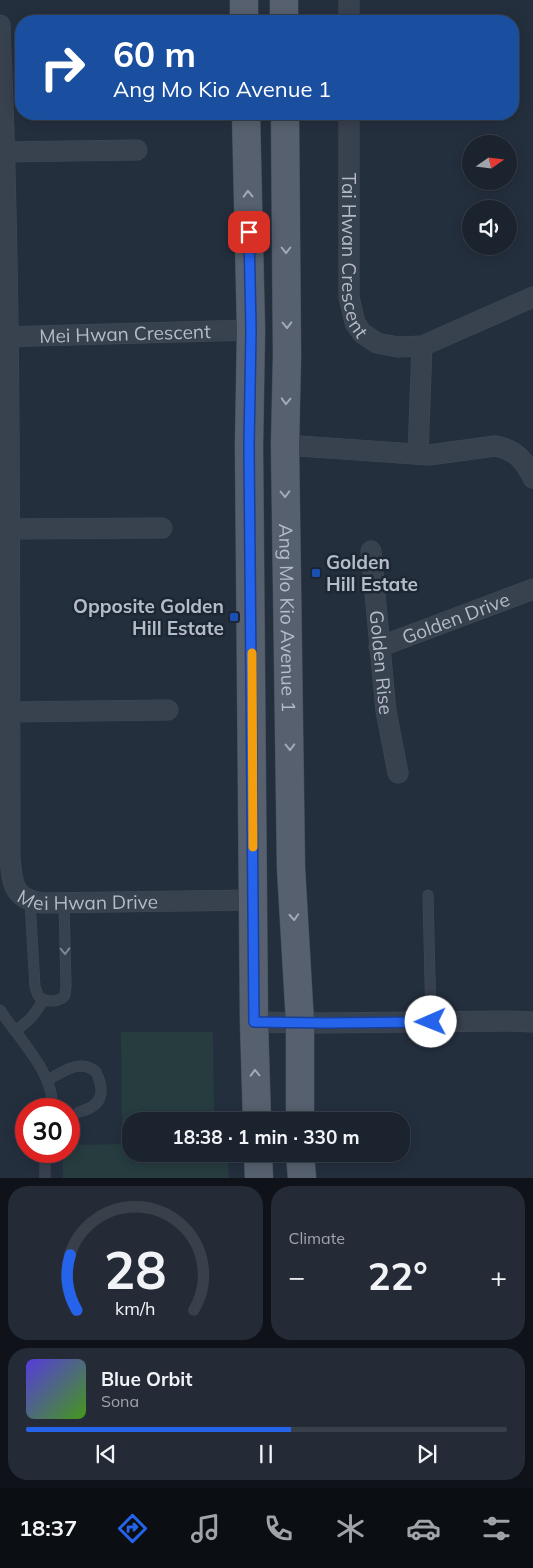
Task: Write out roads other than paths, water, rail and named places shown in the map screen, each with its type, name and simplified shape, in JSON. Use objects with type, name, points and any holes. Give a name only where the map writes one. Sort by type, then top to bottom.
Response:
[{"type":"main road","points":[[244,0],[244,15]]},
{"type":"main road","points":[[284,0],[284,15]]},
{"type":"main road","name":"Ang Mo Kio Avenue 1","points":[[246,120],[251,330],[249,446],[254,1022],[257,1112]]},
{"type":"main road","name":"Ang Mo Kio Avenue 1","points":[[285,120],[287,356],[285,445],[291,868],[300,1023],[300,1112]]},
{"type":"main road","points":[[258,1162],[259,1178]]},
{"type":"main road","points":[[301,1162],[302,1178]]},
{"type":"street","points":[[349,0],[349,15]]},
{"type":"street","name":"Mei Hwan Drive","points":[[0,25],[4,337],[10,529],[10,712],[5,735],[11,866],[15,885],[19,893],[30,901],[42,903],[253,900]]},
{"type":"street","name":"Tai Hwan Crescent","points":[[349,120],[349,298],[355,323],[362,333],[377,343],[398,346],[422,346],[533,297]]},
{"type":"street","points":[[3,152],[137,150]]},
{"type":"street","name":"Mei Hwan Crescent","points":[[4,337],[251,330]]},
{"type":"street","points":[[418,454],[422,346]]},
{"type":"street","points":[[285,445],[418,454],[440,454],[486,447],[502,447],[516,454],[533,478]]},
{"type":"street","points":[[10,529],[162,528]]},
{"type":"street","name":"Golden Rise","points":[[371,551],[386,711],[398,773]]},
{"type":"street","name":"Golden Drive","points":[[379,647],[533,589]]},
{"type":"street","points":[[10,712],[168,710]]},
{"type":"street","points":[[254,1022],[533,1022]]},
{"type":"lane","points":[[428,895],[431,1022]]},
{"type":"lane","points":[[30,901],[36,987],[38,995],[43,1000],[52,1001],[60,999],[65,994],[66,986],[64,903]]},
{"type":"lane","points":[[15,1031],[32,1018],[43,1000]]},
{"type":"lane","points":[[0,1010],[47,1080],[51,1098]]},
{"type":"lane","points":[[47,1080],[76,1065],[85,1066],[96,1072],[102,1089],[100,1099],[92,1108],[80,1112]]},
{"type":"lane","points":[[45,1178],[46,1163]]},
{"type":"place","name":"Golden Hill Estate","points":[[316,573]]},
{"type":"place","name":"Opposite Golden Hill Estate","points":[[234,617]]}]
